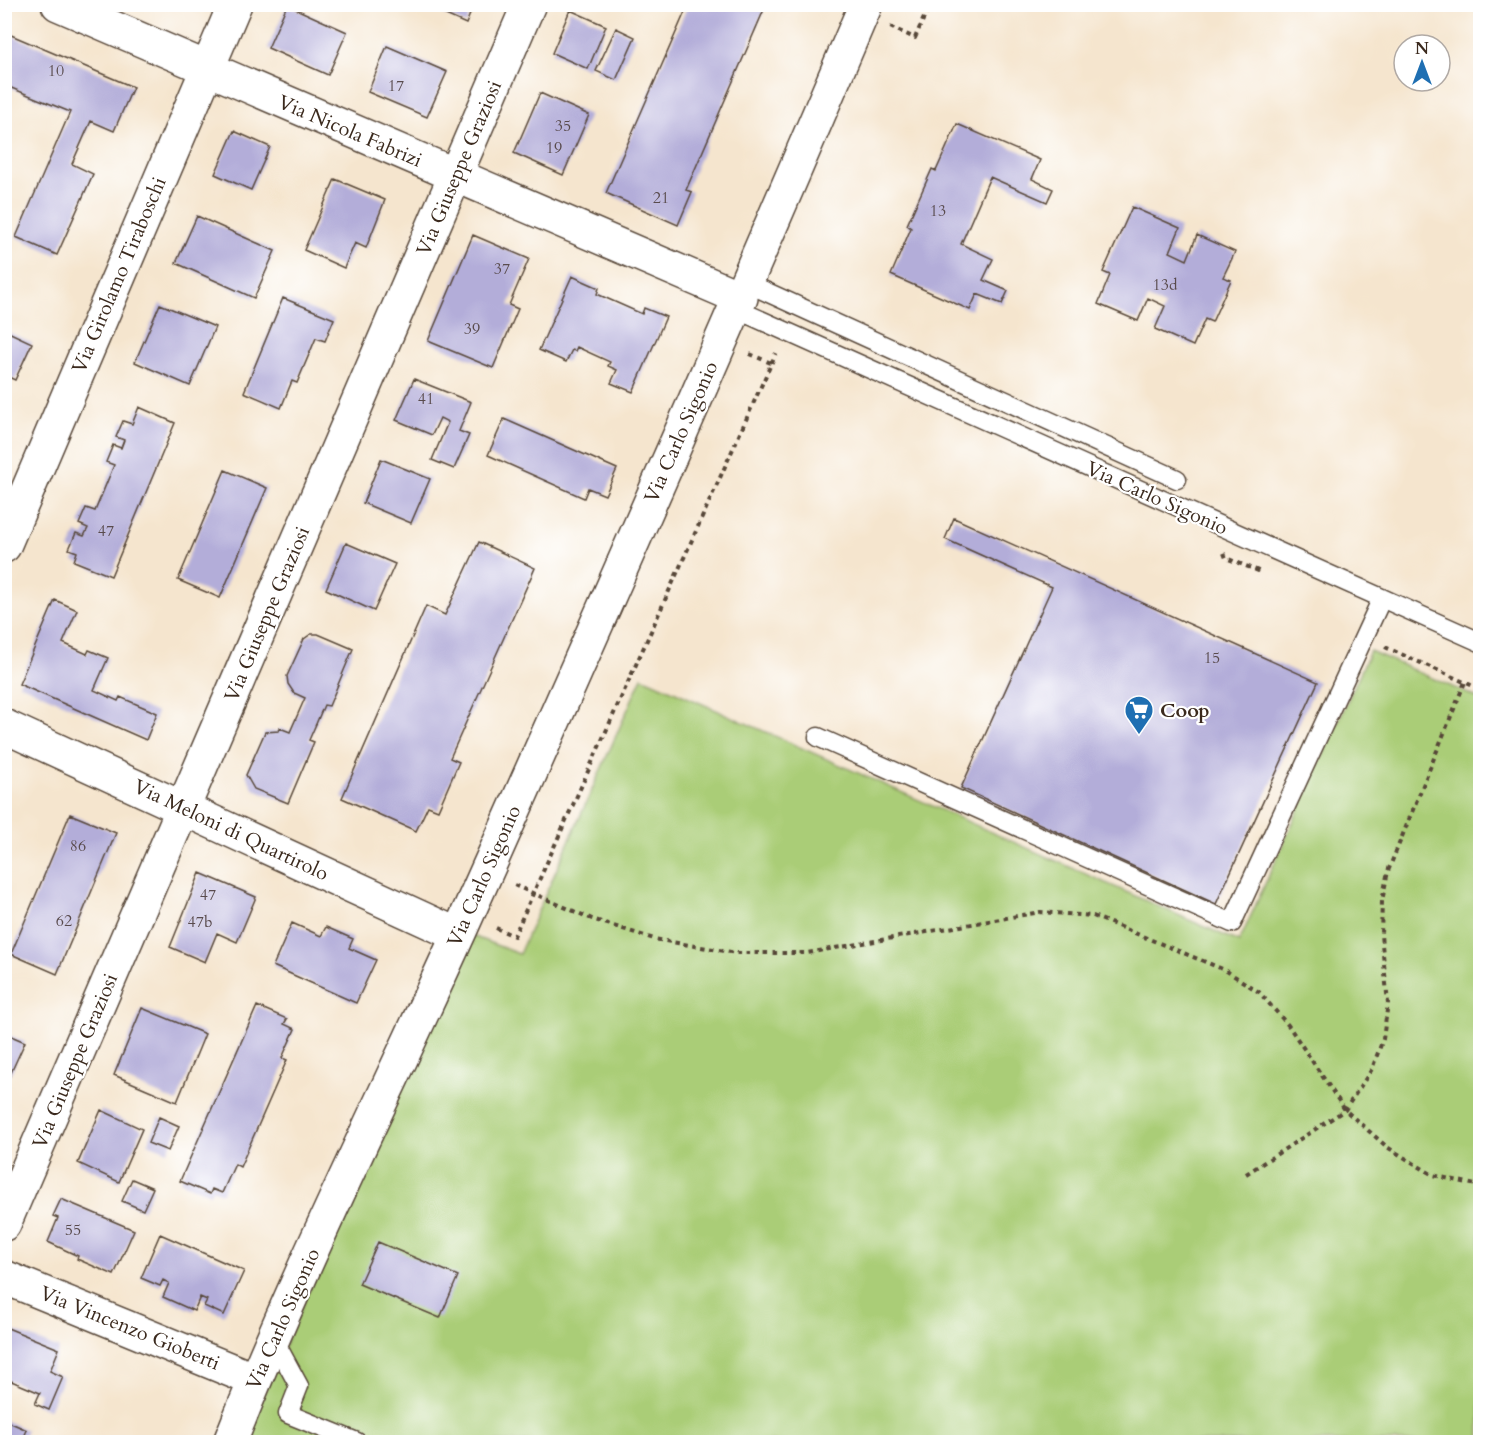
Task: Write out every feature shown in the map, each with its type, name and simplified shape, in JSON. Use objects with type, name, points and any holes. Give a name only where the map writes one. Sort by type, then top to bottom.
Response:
[{"type":"street","name":"Via Nicola Fabrizi","points":[[58,4],[456,177],[741,296]]},
{"type":"street","name":"Via Girolamo Tiraboschi","points":[[4,546],[235,4]]},
{"type":"street","name":"Via Giuseppe Graziosi","points":[[4,1224],[529,4]]},
{"type":"street","name":"Via Carlo Sigonio","points":[[230,1443],[273,1338],[486,872],[741,296],[864,10]]},
{"type":"street","name":"Via Meloni di Quartirolo","points":[[4,726],[183,807],[462,925]]},
{"type":"street","name":"Via Vincenzo Gioberti","points":[[4,1277],[255,1380]]},
{"type":"lane","name":"Via Carlo Sigonio","points":[[741,296],[1177,479]]},
{"type":"lane","name":"Via Carlo Sigonio","points":[[741,296],[1480,642]]},
{"type":"lane","points":[[818,737],[1232,923],[1382,598]]},
{"type":"lane","points":[[273,1338],[299,1386],[288,1414],[357,1443]]},
{"type":"path","points":[[864,10],[915,38],[930,4]]},
{"type":"path","points":[[462,925],[514,936],[777,350],[788,354]]},
{"type":"path","points":[[744,351],[771,363]]},
{"type":"path","points":[[1223,549],[1226,558],[1258,572],[1268,570]]},
{"type":"path","points":[[1363,637],[1480,689]]},
{"type":"path","points":[[1246,1174],[1345,1110],[1372,1069],[1383,1039],[1388,1003],[1381,935],[1382,901],[1388,871],[1465,682]]},
{"type":"path","points":[[486,872],[592,919],[654,939],[736,953],[807,953],[1040,912],[1093,916],[1226,970],[1259,992],[1288,1025],[1345,1110],[1387,1148],[1433,1175],[1480,1186]]},
{"type":"green space","points":[[1370,651],[1480,699],[1480,1442],[242,1442],[467,934],[519,954],[642,677],[1239,942]]},
{"type":"building","points":[[421,4],[474,4],[466,24]]},
{"type":"building","points":[[287,5],[347,32],[328,75],[268,48]]},
{"type":"building","points":[[688,5],[766,5],[686,190],[692,192],[678,225],[606,193]]},
{"type":"building","points":[[570,10],[606,26],[588,69],[552,53]]},
{"type":"building","points":[[616,28],[635,37],[616,80],[596,71]]},
{"type":"building","points":[[4,32],[133,87],[114,131],[91,121],[72,164],[93,174],[57,255],[16,237],[70,112],[4,85]]},
{"type":"building","points":[[387,46],[447,72],[427,117],[368,92]]},
{"type":"building","points":[[540,93],[589,115],[563,175],[514,153]]},
{"type":"building","points":[[957,124],[1040,160],[1032,179],[1053,189],[1047,202],[990,177],[961,244],[993,259],[983,280],[1008,291],[1002,304],[977,294],[970,310],[891,275],[911,228],[907,225],[932,169],[936,171]]},
{"type":"building","points":[[234,131],[270,147],[251,190],[215,174]]},
{"type":"building","points":[[335,179],[385,200],[366,248],[355,243],[344,268],[304,250]]},
{"type":"building","points":[[1132,207],[1180,228],[1170,252],[1187,260],[1197,235],[1235,252],[1223,277],[1231,280],[1212,322],[1205,319],[1193,346],[1155,329],[1165,306],[1148,298],[1138,321],[1098,304],[1110,275],[1103,272]]},
{"type":"building","points":[[197,216],[275,251],[254,298],[176,263]]},
{"type":"building","points":[[473,235],[529,259],[509,305],[518,309],[493,368],[428,341]]},
{"type":"building","points":[[572,276],[599,288],[597,294],[642,314],[644,308],[666,317],[633,392],[611,383],[617,370],[608,366],[610,362],[577,347],[575,351],[572,350],[566,362],[539,350]]},
{"type":"building","points":[[283,298],[334,319],[325,341],[316,338],[297,383],[292,381],[281,408],[244,392]]},
{"type":"building","points":[[160,304],[215,327],[190,386],[135,362]]},
{"type":"building","points":[[4,330],[32,343],[15,380],[4,375]]},
{"type":"building","points":[[414,379],[471,402],[459,431],[469,435],[454,469],[432,460],[448,422],[440,418],[432,435],[396,420]]},
{"type":"building","points":[[139,407],[175,423],[111,576],[74,561],[77,552],[69,549],[76,533],[84,536],[88,528],[79,524],[86,508],[95,511],[114,465],[106,462],[113,445],[121,448],[124,440],[116,437],[123,421],[132,424]]},
{"type":"building","points":[[504,419],[617,469],[605,495],[588,488],[584,498],[488,455]]},
{"type":"building","points":[[381,459],[430,479],[411,523],[363,503]]},
{"type":"building","points":[[225,470],[267,488],[220,598],[178,580]]},
{"type":"building","name":"Coop","points":[[954,518],[1318,682],[1216,904],[961,788],[1052,587],[945,539]]},
{"type":"building","points":[[479,542],[535,568],[450,758],[459,762],[438,810],[428,806],[416,831],[342,798],[426,606],[445,615]]},
{"type":"building","points":[[346,543],[395,564],[374,611],[326,589]]},
{"type":"building","points":[[55,600],[77,610],[63,643],[87,654],[89,650],[108,658],[94,690],[118,701],[120,697],[157,713],[146,740],[19,684]]},
{"type":"building","points":[[311,634],[318,634],[353,649],[329,706],[324,705],[309,740],[314,742],[288,803],[254,789],[246,775],[265,732],[279,731],[280,728],[290,732],[305,698],[294,693],[288,684],[287,676],[304,639]]},
{"type":"building","points":[[70,814],[116,833],[57,974],[11,954]]},
{"type":"building","points":[[200,873],[256,897],[237,942],[217,933],[205,962],[170,947]]},
{"type":"building","points":[[292,923],[321,936],[326,927],[353,939],[349,948],[376,960],[356,1003],[273,966]]},
{"type":"building","points":[[257,1006],[287,1019],[284,1024],[295,1029],[282,1058],[287,1060],[240,1167],[235,1164],[222,1193],[212,1189],[210,1194],[180,1181]]},
{"type":"building","points":[[142,1008],[205,1034],[177,1102],[114,1075]]},
{"type":"building","points":[[4,1033],[25,1042],[4,1088]]},
{"type":"building","points":[[101,1110],[142,1129],[119,1182],[78,1163]]},
{"type":"building","points":[[159,1117],[179,1126],[168,1151],[148,1143]]},
{"type":"building","points":[[132,1179],[153,1188],[143,1210],[122,1201]]},
{"type":"building","points":[[61,1199],[134,1230],[114,1275],[77,1259],[78,1256],[48,1242],[58,1218],[53,1216]]},
{"type":"building","points":[[160,1234],[244,1271],[224,1315],[204,1306],[207,1300],[200,1297],[194,1311],[163,1297],[169,1283],[163,1280],[160,1286],[141,1278]]},
{"type":"building","points":[[378,1242],[458,1276],[440,1318],[359,1284]]},
{"type":"building","points":[[5,1327],[59,1349],[50,1371],[63,1377],[49,1410],[35,1404],[40,1393],[9,1380],[4,1392]]},
{"type":"building","points":[[4,1420],[27,1430],[22,1442],[4,1442]]},
{"type":"place","name":"Coop","points":[[1139,736]]}]
